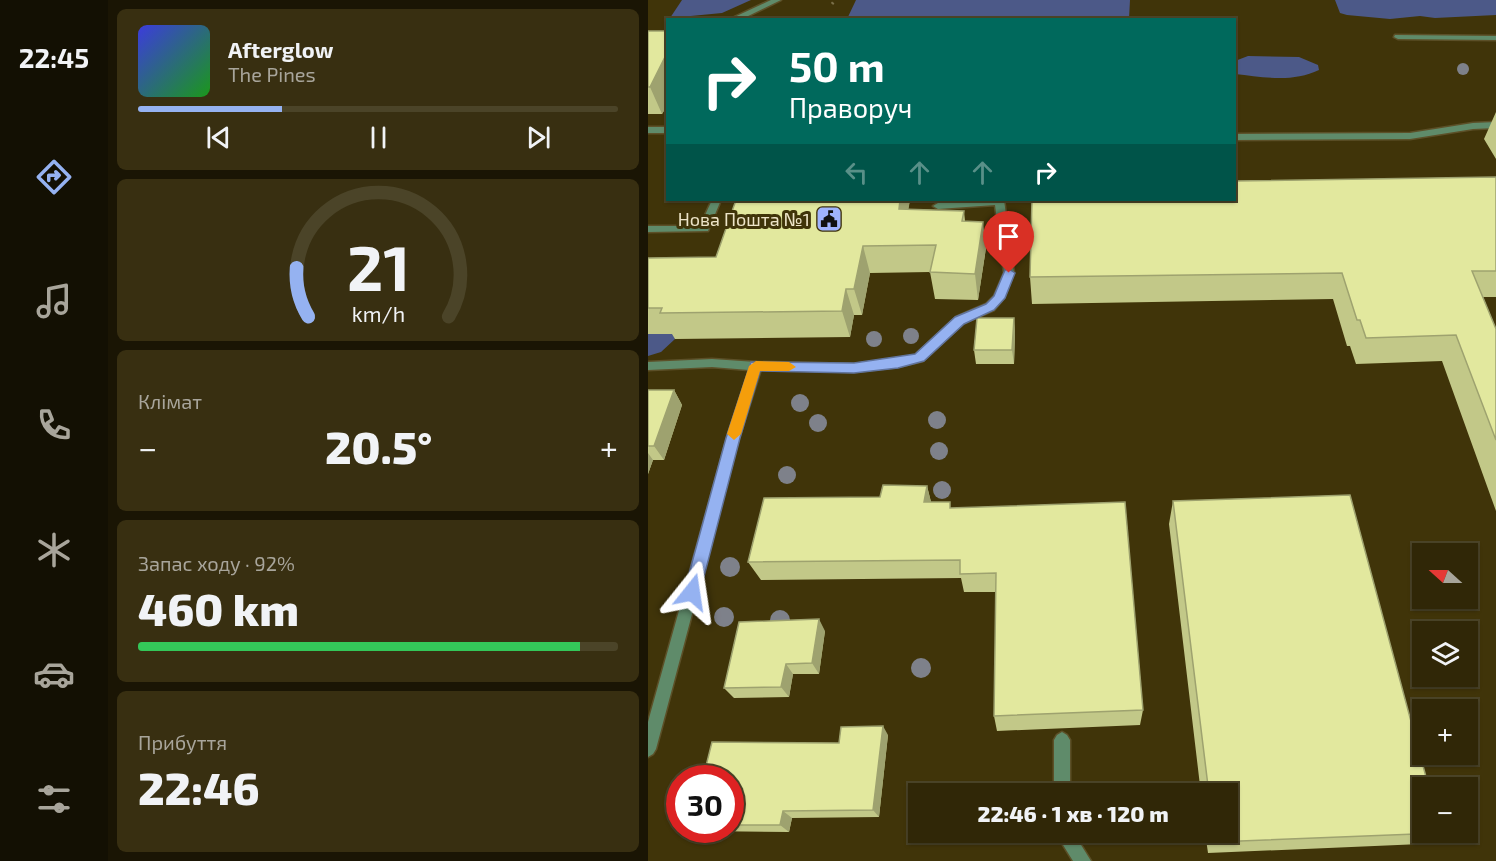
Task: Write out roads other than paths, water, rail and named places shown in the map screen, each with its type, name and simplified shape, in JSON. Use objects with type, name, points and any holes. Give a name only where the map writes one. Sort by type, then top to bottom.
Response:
[{"type":"street","points":[[736,18],[777,0]]},
{"type":"street","points":[[1398,37],[1496,38]]},
{"type":"street","points":[[1236,137],[1410,136],[1473,126],[1496,125]]},
{"type":"street","points":[[648,130],[666,130]]},
{"type":"street","points":[[648,229],[704,229],[716,201]]},
{"type":"street","points":[[648,366],[712,363],[854,368],[919,358],[960,320],[990,307],[999,298],[1009,273],[999,201],[938,206]]},
{"type":"street","points":[[648,750],[733,438],[756,366]]},
{"type":"street","points":[[1062,740],[1062,783]]},
{"type":"street","points":[[1071,843],[1083,861]]},
{"type":"place","name":"Нова Пошта №1","points":[[829,219]]}]
